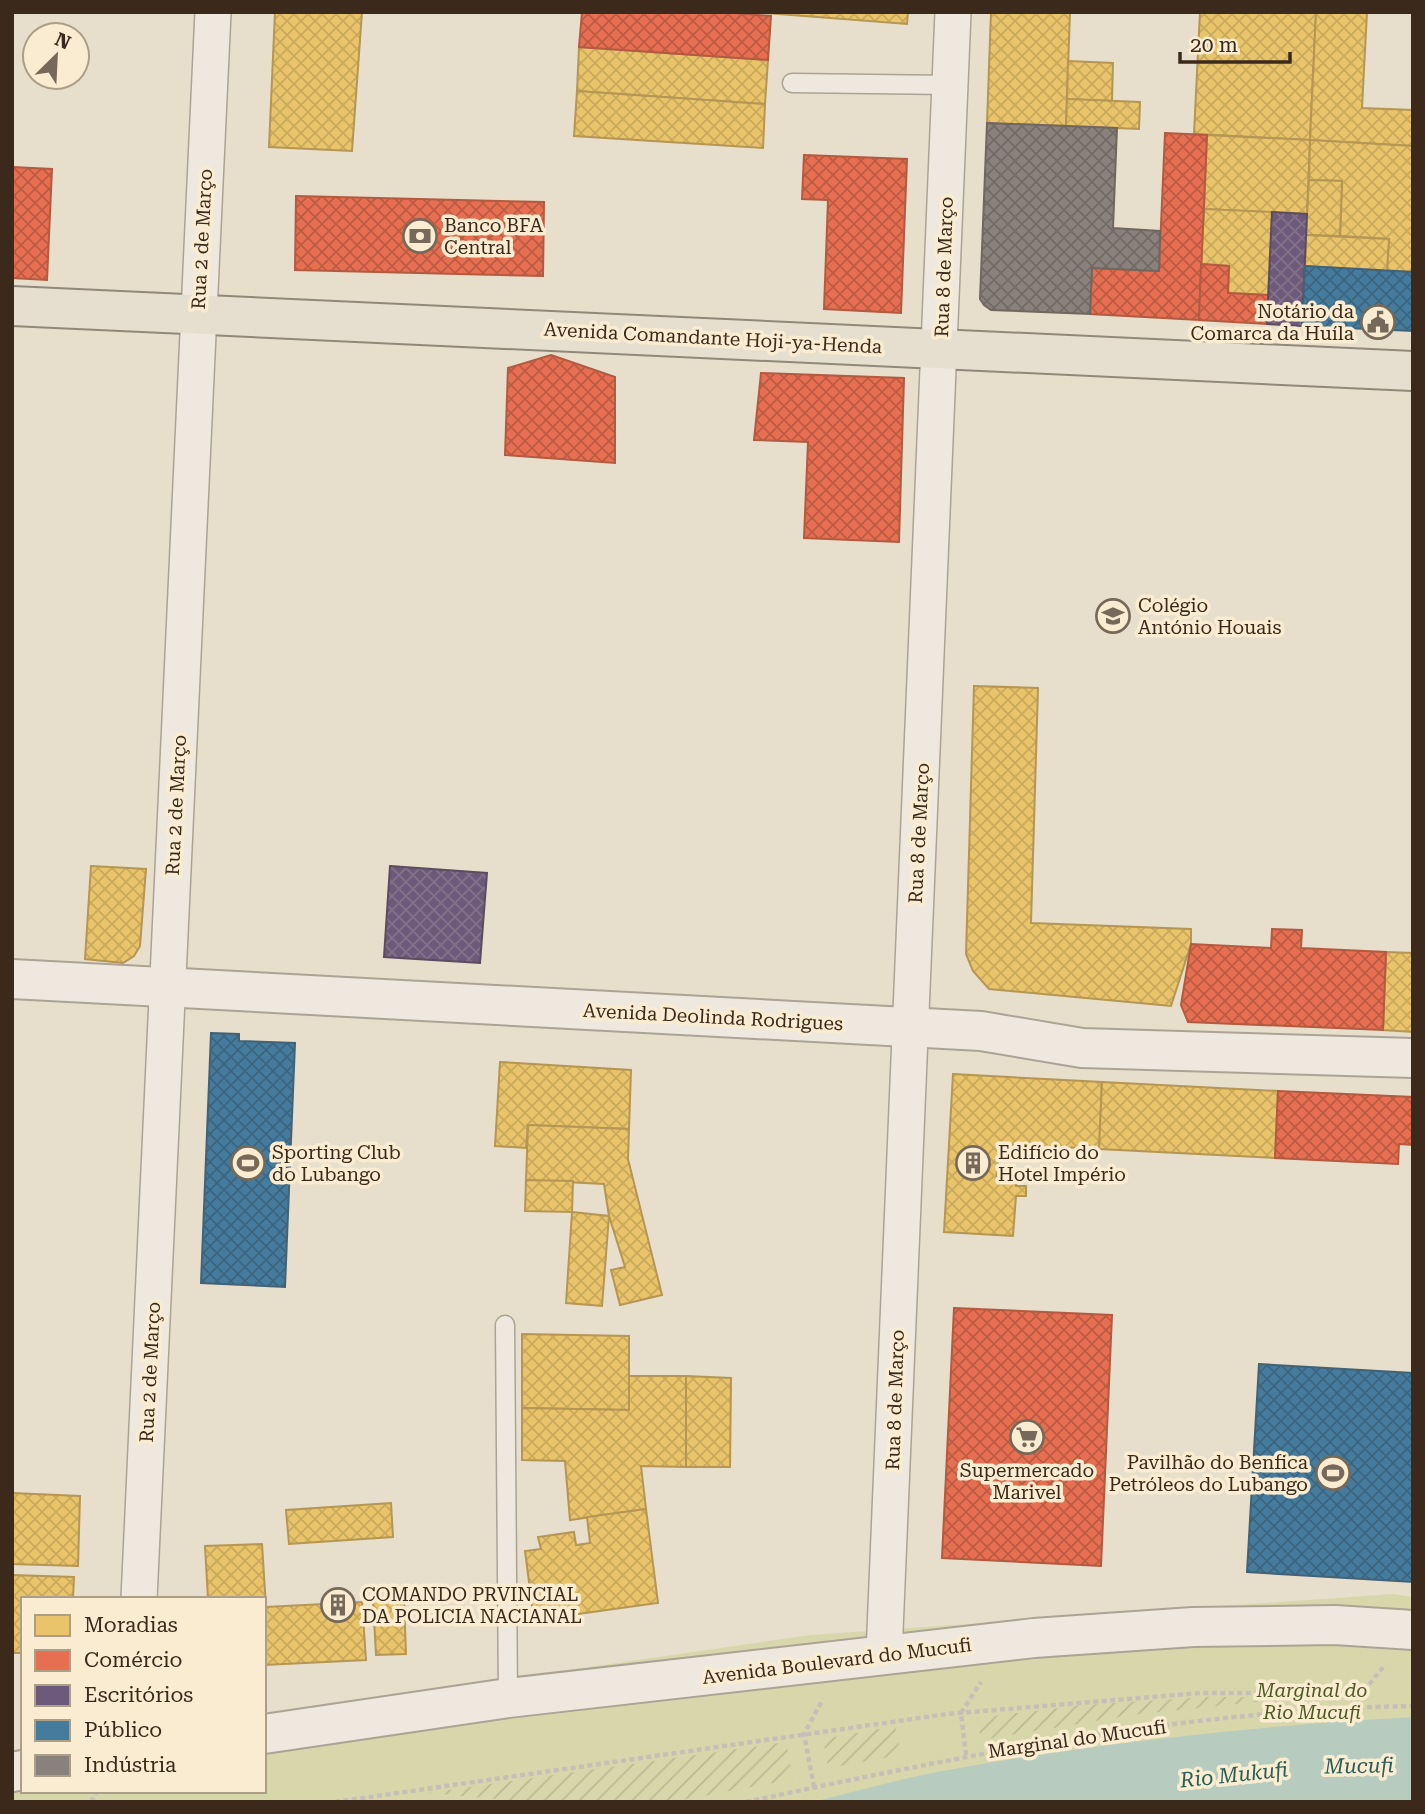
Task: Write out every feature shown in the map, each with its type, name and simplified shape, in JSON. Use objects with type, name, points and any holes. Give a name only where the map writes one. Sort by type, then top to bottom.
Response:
[{"type":"main road","name":"Avenida Comandante Hoji-ya-Henda","points":[[12,306],[1413,371]]},
{"type":"street","name":"Rua 2 de Março","points":[[139,1597],[213,12]]},
{"type":"street","name":"Rua 8 de Março","points":[[884,1655],[941,348],[953,12]]},
{"type":"street","name":"Avenida Deolinda Rodrigues","points":[[12,979],[981,1031],[1082,1048],[1413,1058]]},
{"type":"street","name":"Avenida Boulevard do Mucufi","points":[[266,1734],[508,1698],[1034,1638],[1193,1627],[1335,1625],[1413,1630]]},
{"type":"lane","points":[[792,83],[950,85]]},
{"type":"lane","points":[[505,1325],[508,1698]]},
{"type":"path","points":[[335,1802],[961,1713],[1200,1693],[1362,1693],[1386,1663]]},
{"type":"path","points":[[966,1755],[961,1713],[983,1679]]},
{"type":"path","points":[[814,1787],[804,1734],[829,1689]]},
{"type":"path","name":"Marginal do Mucufi","points":[[746,1802],[1039,1742],[1337,1707],[1413,1706]]},
{"type":"green space","name":"Marginal do Rio Mucufi","points":[[1393,1594],[1413,1597],[1413,1802],[12,1802],[12,1750],[21,1749],[21,1793],[266,1793],[266,1714],[811,1635]]},
{"type":"green space","points":[[1206,1697],[1307,1697],[1131,1715],[981,1740],[977,1718],[1084,1705]]},
{"type":"green space","points":[[895,1726],[901,1755],[828,1768],[823,1739]]},
{"type":"green space","points":[[786,1742],[793,1779],[672,1802],[525,1802],[428,1793]]},
{"type":"water","points":[[1413,1717],[1413,1802],[813,1802],[937,1772],[1055,1752],[1293,1725]]},
{"type":"building: Moradias","points":[[275,12],[362,12],[352,151],[269,147]]},
{"type":"building: Moradias","points":[[752,12],[908,12],[907,24]]},
{"type":"building: Moradias","points":[[991,12],[1070,12],[1066,126],[987,123]]},
{"type":"building: Moradias","points":[[1200,12],[1316,12],[1310,140],[1194,134]]},
{"type":"building: Moradias","points":[[1316,12],[1367,12],[1362,108],[1413,110],[1413,146],[1310,140]]},
{"type":"building: Moradias","points":[[579,47],[768,60],[765,104],[577,91]]},
{"type":"building: Moradias","points":[[1068,61],[1113,63],[1112,101],[1067,99]]},
{"type":"building: Moradias","points":[[577,91],[765,104],[763,148],[574,136]]},
{"type":"building: Moradias","points":[[1067,99],[1140,102],[1139,129],[1066,126]]},
{"type":"building: Moradias","points":[[1207,135],[1310,140],[1307,214],[1204,209]]},
{"type":"building: Moradias","points":[[1310,140],[1413,146],[1413,272],[1387,271],[1389,239],[1340,236],[1342,181],[1309,180]]},
{"type":"building: Moradias","points":[[1309,180],[1342,181],[1340,236],[1306,235]]},
{"type":"building: Moradias","points":[[1204,209],[1272,212],[1268,295],[1228,293],[1229,266],[1201,264]]},
{"type":"building: Moradias","points":[[1306,235],[1389,239],[1387,271],[1305,266]]},
{"type":"building: Moradias","points":[[974,686],[1038,688],[1031,923],[1191,929],[1191,944],[1171,1006],[989,989],[973,971],[966,954]]},
{"type":"building: Moradias","points":[[91,866],[146,869],[140,946],[134,956],[123,963],[85,959]]},
{"type":"building: Moradias","points":[[1386,952],[1413,953],[1413,1032],[1383,1030]]},
{"type":"building: Moradias","points":[[500,1062],[631,1070],[629,1129],[528,1125],[526,1148],[495,1146]]},
{"type":"building: Moradias","name":"Edifício do Hotel Império","points":[[953,1074],[1102,1082],[1099,1149],[999,1144],[997,1177],[1017,1177],[1016,1186],[1026,1186],[1026,1196],[1016,1196],[1013,1236],[944,1232]]},
{"type":"building: Moradias","points":[[1102,1082],[1278,1091],[1275,1158],[1099,1149]]},
{"type":"building: Moradias","points":[[528,1125],[629,1129],[628,1159],[662,1295],[620,1305],[611,1270],[625,1267],[609,1216],[604,1184],[526,1180]]},
{"type":"building: Moradias","points":[[526,1180],[573,1181],[572,1212],[525,1211]]},
{"type":"building: Moradias","points":[[572,1212],[609,1216],[602,1306],[566,1303]]},
{"type":"building: Moradias","points":[[522,1334],[629,1336],[629,1410],[522,1408]]},
{"type":"building: Moradias","points":[[629,1376],[686,1376],[686,1467],[641,1466],[646,1509],[570,1520],[565,1461],[522,1460],[522,1408],[629,1410]]},
{"type":"building: Moradias","points":[[686,1376],[731,1378],[730,1467],[686,1467]]},
{"type":"building: Moradias","points":[[12,1493],[80,1496],[78,1566],[12,1564]]},
{"type":"building: Moradias","points":[[391,1503],[393,1537],[289,1544],[286,1510]]},
{"type":"building: Moradias","points":[[646,1509],[658,1603],[534,1620],[525,1551],[541,1549],[538,1537],[574,1532],[576,1545],[590,1543],[587,1517]]},
{"type":"building: Moradias","name":"COMANDO PRVINCIAL DA POLICIA NACIANAL","points":[[262,1544],[265,1597],[208,1597],[205,1546]]},
{"type":"building: Moradias","points":[[12,1575],[74,1577],[73,1597],[21,1597],[21,1653],[12,1653]]},
{"type":"building: Moradias","points":[[404,1599],[406,1654],[376,1655],[373,1600]]},
{"type":"building: Moradias","name":"COMANDO PRVINCIAL DA POLICIA NACIANAL","points":[[362,1602],[366,1660],[266,1665],[266,1607]]},
{"type":"building: Comércio","points":[[582,12],[722,12],[771,16],[768,60],[579,47]]},
{"type":"building: Comércio","points":[[1165,133],[1207,135],[1199,320],[1090,314],[1092,268],[1159,271]]},
{"type":"building: Comércio","points":[[804,155],[907,159],[901,313],[824,309],[828,200],[802,199]]},
{"type":"building: Comércio","points":[[12,167],[52,169],[47,280],[12,278]]},
{"type":"building: Comércio","name":"Banco BFA Central","points":[[296,196],[544,202],[543,276],[295,270]]},
{"type":"building: Comércio","points":[[1201,264],[1229,266],[1228,293],[1268,295],[1267,324],[1199,320]]},
{"type":"building: Comércio","points":[[551,355],[615,377],[615,463],[505,455],[508,368]]},
{"type":"building: Comércio","points":[[761,373],[904,378],[899,542],[804,538],[808,442],[754,440]]},
{"type":"building: Comércio","points":[[1272,929],[1302,930],[1301,948],[1386,952],[1383,1030],[1188,1022],[1181,1005],[1191,944],[1271,948]]},
{"type":"building: Comércio","points":[[1278,1091],[1413,1097],[1413,1145],[1399,1144],[1398,1164],[1275,1158]]},
{"type":"building: Comércio","name":"Supermercado Marivel","points":[[954,1308],[1112,1315],[1101,1566],[942,1558]]},
{"type":"building: Escritórios","points":[[1272,212],[1307,214],[1302,326],[1267,324]]},
{"type":"building: Escritórios","points":[[390,866],[487,873],[480,963],[384,957]]},
{"type":"building: Público","points":[[1305,266],[1413,272],[1413,331],[1302,326]]},
{"type":"building: Público","name":"Sporting Club do Lubango","points":[[211,1033],[239,1034],[239,1041],[295,1043],[285,1287],[201,1283]]},
{"type":"building: Público","name":"Pavilhão do Benfica Petróleos do Lubango","points":[[1259,1364],[1413,1373],[1413,1582],[1247,1572]]},
{"type":"building: Indústria","points":[[987,123],[1117,128],[1113,228],[1160,231],[1159,271],[1092,268],[1090,314],[991,310],[984,305],[980,299]]},
{"type":"place","name":"Banco BFA Central","points":[[420,236]]},
{"type":"place","name":"Notário da Comarca da Huíla","points":[[1378,322]]},
{"type":"place","name":"Colégio António Houais","points":[[1113,616]]},
{"type":"place","name":"Sporting Club do Lubango","points":[[248,1163]]},
{"type":"place","name":"Edifício do Hotel Império","points":[[973,1163]]},
{"type":"place","name":"Supermercado Marivel","points":[[1027,1437]]},
{"type":"place","name":"Pavilhão do Benfica Petróleos do Lubango","points":[[1333,1473]]},
{"type":"place","name":"COMANDO PRVINCIAL DA POLICIA NACIANAL","points":[[338,1605]]},
{"type":"water label","name":"Mucufi","points":[[1359,1766]]},
{"type":"water label","name":"Rio Mukufi","points":[[1234,1775]]}]
